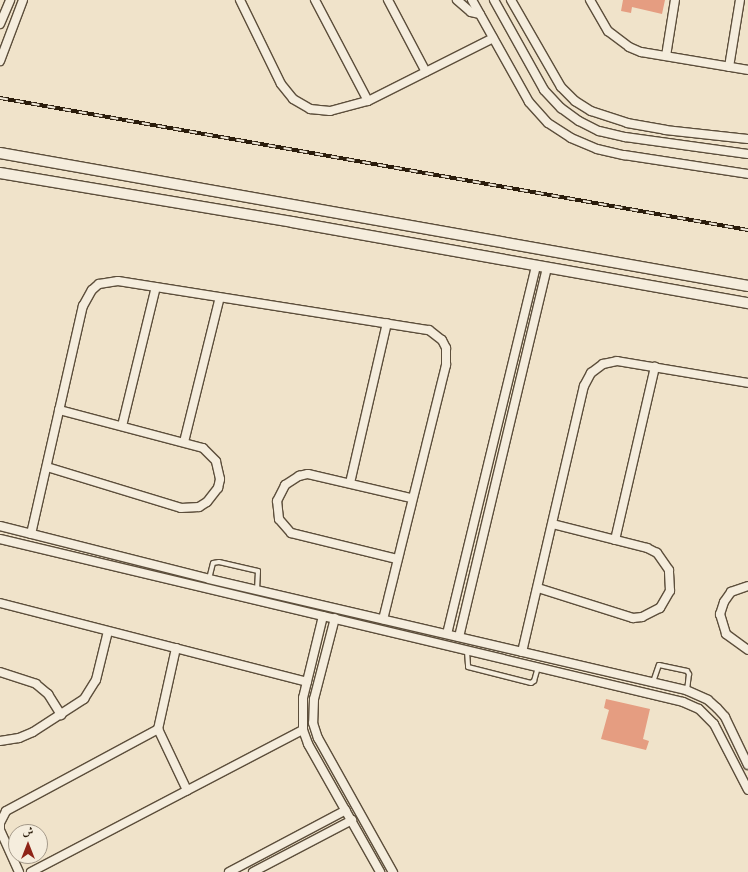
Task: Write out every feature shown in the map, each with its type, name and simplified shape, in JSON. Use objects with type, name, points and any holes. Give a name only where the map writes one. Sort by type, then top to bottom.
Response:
[{"type":"street","points":[[0,24],[10,0]]},
{"type":"street","points":[[0,61],[23,0]]},
{"type":"street","points":[[240,0],[281,84],[294,99],[310,109],[330,111],[368,101],[493,38]]},
{"type":"street","points":[[316,0],[368,101]]},
{"type":"street","points":[[388,0],[426,72]]},
{"type":"street","points":[[457,0],[471,12],[480,14]]},
{"type":"street","points":[[472,0],[529,102],[548,122],[571,138],[597,149],[624,155],[748,174]]},
{"type":"street","points":[[494,0],[544,90],[561,108],[599,131],[625,137],[748,154]]},
{"type":"street","points":[[511,0],[561,87],[574,100],[591,111],[628,123],[701,134],[748,139]]},
{"type":"street","points":[[590,0],[608,31],[618,40],[641,52],[748,70]]},
{"type":"street","points":[[666,56],[675,0]]},
{"type":"street","points":[[729,67],[740,0]]},
{"type":"street","points":[[523,51],[535,44]]},
{"type":"street","points":[[625,137],[628,123]]},
{"type":"street","points":[[699,148],[701,134]]},
{"type":"street","points":[[0,153],[295,204],[748,286]]},
{"type":"street","points":[[58,182],[61,164]]},
{"type":"street","points":[[0,173],[292,222],[748,303]]},
{"type":"street","points":[[292,222],[295,204]]},
{"type":"street","points":[[447,634],[536,266]]},
{"type":"street","points":[[460,637],[547,268]]},
{"type":"street","points":[[30,534],[47,467],[83,306],[92,290],[108,281],[156,286],[429,330],[436,334],[446,348],[448,357],[383,619]]},
{"type":"street","points":[[732,300],[735,283]]},
{"type":"street","points":[[122,426],[156,286]]},
{"type":"street","points":[[184,442],[220,297]]},
{"type":"street","points":[[529,298],[539,300]]},
{"type":"street","points":[[350,483],[387,323]]},
{"type":"street","points":[[522,652],[587,379],[597,368],[610,362],[748,384]]},
{"type":"street","points":[[615,540],[655,368]]},
{"type":"street","points":[[47,467],[190,509],[203,505],[213,496],[219,483],[219,470],[210,454],[184,442],[59,410]]},
{"type":"street","points":[[397,559],[300,537],[284,527],[279,519],[277,501],[282,489],[291,480],[308,474],[412,498]]},
{"type":"street","points":[[538,588],[633,618],[652,614],[666,600],[670,591],[669,570],[657,553],[647,548],[552,524]]},
{"type":"street","points":[[0,526],[209,579],[686,690],[703,697],[717,708],[725,717],[748,765]]},
{"type":"street","points":[[0,539],[275,607],[335,618],[692,705],[707,716],[719,733],[748,790]]},
{"type":"street","points":[[748,586],[731,592],[724,602],[720,614],[726,634],[748,650]]},
{"type":"street","points":[[275,607],[278,595]]},
{"type":"street","points":[[456,600],[467,603]]},
{"type":"street","points":[[0,603],[307,682]]},
{"type":"street","points":[[323,616],[301,706],[303,730],[315,757],[352,820],[380,872]]},
{"type":"street","points":[[335,618],[312,715],[315,730],[393,872]]},
{"type":"street","points":[[0,741],[26,736],[76,706],[91,690],[96,680],[108,631]]},
{"type":"street","points":[[492,656],[495,645]]},
{"type":"street","points":[[176,648],[158,729],[187,790]]},
{"type":"street","points":[[315,649],[326,652]]},
{"type":"street","points":[[0,672],[36,684],[48,694],[61,715]]},
{"type":"street","points":[[666,698],[667,686]]},
{"type":"street","points":[[19,872],[0,830],[2,817],[6,811],[158,729]]},
{"type":"street","points":[[31,872],[303,730]]},
{"type":"street","points":[[315,757],[326,751]]},
{"type":"street","points":[[229,872],[346,810]]},
{"type":"street","points":[[253,872],[352,820]]},
{"type":"street","points":[[316,826],[322,836]]},
{"type":"lane","points":[[209,579],[212,566],[216,562],[258,571],[257,590]]},
{"type":"lane","points":[[468,650],[468,668],[531,683],[534,681],[538,667]]},
{"type":"lane","points":[[653,682],[659,665],[687,671],[689,674],[686,690]]},
{"type":"building","points":[[623,0],[665,0],[662,14],[632,7],[631,13],[621,11]]},
{"type":"building","points":[[606,699],[650,709],[643,739],[649,741],[646,750],[601,739],[609,710],[604,708]]},
{"type":"railway","points":[[0,98],[748,230]]}]
